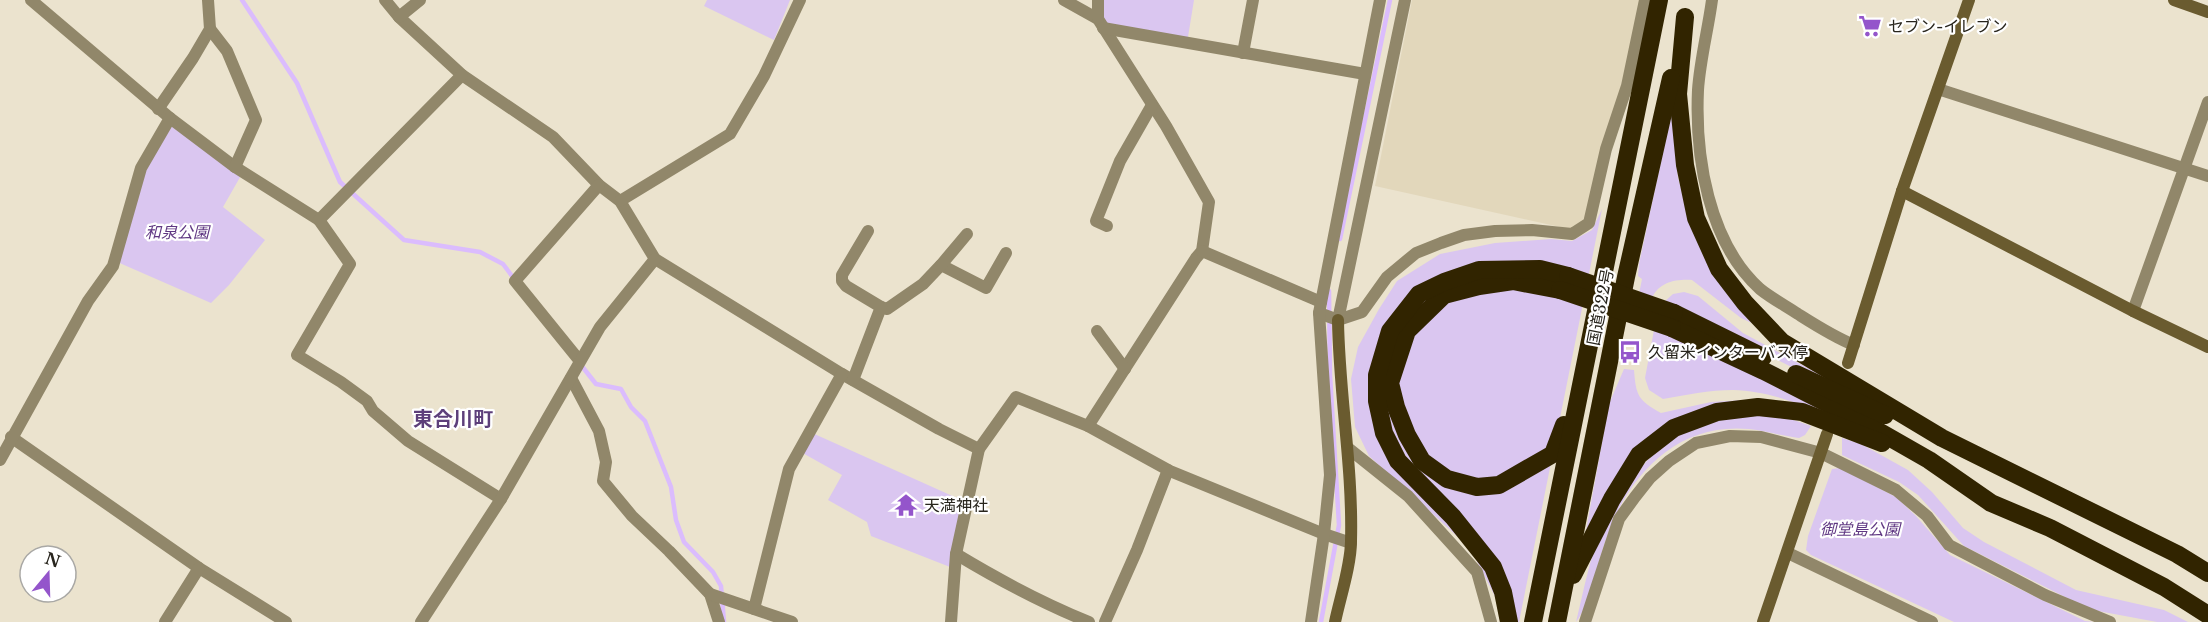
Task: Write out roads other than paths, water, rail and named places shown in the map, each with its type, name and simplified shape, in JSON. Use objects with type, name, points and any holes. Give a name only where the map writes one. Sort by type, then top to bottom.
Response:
[{"type":"highway","name":"国道322号","points":[[1533,622],[1659,0]]},
{"type":"highway","name":"国道322号","points":[[1557,622],[1626,277],[1686,8]]},
{"type":"highway","points":[[1686,8],[1678,94],[1685,165],[1696,218],[1719,269],[1745,303],[1782,342],[1942,438]]},
{"type":"highway","points":[[1509,622],[1503,592],[1493,567],[1453,517],[1398,461],[1384,433],[1377,401],[1377,375],[1390,331],[1419,294],[1444,282],[1479,270],[1539,269],[1564,283],[1673,321],[1858,404],[1942,438],[2177,554],[2208,573]]},
{"type":"highway","points":[[1564,283],[1513,281],[1479,286],[1444,295],[1407,331],[1390,382],[1396,407],[1407,435],[1422,460],[1447,479],[1478,487],[1499,485],[1553,454],[1582,375]]},
{"type":"highway","points":[[1673,321],[1929,460],[1991,502],[2050,528],[2164,587],[2208,615]]},
{"type":"highway","points":[[1562,599],[1611,499],[1639,455],[1674,428],[1717,412],[1758,407],[1802,412],[1929,460]]},
{"type":"highway","points":[[2177,554],[2208,564]]},
{"type":"highway","points":[[2164,587],[2208,603]]},
{"type":"street","points":[[31,0],[158,109],[235,166],[319,220],[350,264],[297,356],[358,394],[367,401],[373,411],[408,441],[501,499]]},
{"type":"street","points":[[208,0],[210,29],[227,51],[256,120],[235,166]]},
{"type":"street","points":[[385,0],[399,17],[462,75],[553,137],[599,185],[620,201],[656,259],[848,377],[979,449]]},
{"type":"street","points":[[399,17],[420,0]]},
{"type":"street","points":[[620,201],[730,134],[764,76],[800,0]]},
{"type":"street","points":[[1064,0],[1101,23],[1243,53],[1365,74]]},
{"type":"street","points":[[1088,426],[1196,258],[1203,251],[1209,202],[1101,23],[1098,0]]},
{"type":"street","points":[[1243,53],[1253,0]]},
{"type":"street","points":[[1311,622],[1330,475],[1320,307],[1380,0]]},
{"type":"street","points":[[1335,622],[1351,543],[1348,448],[1339,370],[1338,320],[1405,0]]},
{"type":"street","points":[[1338,320],[1362,312],[1387,277],[1416,253],[1441,243],[1464,235],[1496,231],[1532,230],[1572,234],[1589,223],[1606,149],[1627,86],[1645,0]]},
{"type":"street","points":[[1712,0],[1698,88],[1701,165],[1712,212],[1735,259],[1760,289],[1833,337],[1854,345]]},
{"type":"street","points":[[1848,363],[1902,191],[1969,0]]},
{"type":"street","points":[[2174,0],[2208,12]]},
{"type":"street","points":[[158,109],[210,29]]},
{"type":"street","points":[[319,220],[462,75]]},
{"type":"street","points":[[1938,89],[2208,176]]},
{"type":"street","points":[[2133,311],[2208,102]]},
{"type":"street","points":[[1107,226],[1096,221],[1120,161],[1152,105]]},
{"type":"street","points":[[0,460],[88,301],[113,266],[141,168],[170,118]]},
{"type":"street","points":[[579,360],[515,281],[599,185]]},
{"type":"street","points":[[1902,191],[2133,311],[2208,347]]},
{"type":"street","points":[[868,231],[842,275],[842,281],[846,286],[887,309],[923,284],[967,234]]},
{"type":"street","points":[[1203,251],[1320,307],[1338,320]]},
{"type":"street","points":[[941,265],[986,288],[1006,253]]},
{"type":"street","points":[[422,622],[501,499],[600,327],[656,259]]},
{"type":"street","points":[[754,609],[789,469],[848,377],[881,307]]},
{"type":"street","points":[[1097,331],[1125,369]]},
{"type":"street","points":[[571,378],[599,431],[606,462],[603,481],[632,516],[710,594],[719,622]]},
{"type":"street","points":[[951,622],[956,554],[979,449],[1016,397],[1088,426],[1168,470],[1351,543]]},
{"type":"street","points":[[1763,622],[1827,434]]},
{"type":"street","points":[[1585,622],[1619,519],[1650,478],[1669,461],[1696,443],[1730,436],[1761,437],[1821,453],[1896,490],[1927,516],[1948,545],[2045,595],[2110,622]]},
{"type":"street","points":[[11,437],[199,568],[286,622]]},
{"type":"street","points":[[1348,448],[1408,496],[1477,572],[1491,622]]},
{"type":"street","points":[[1105,622],[1137,550],[1168,470]]},
{"type":"street","points":[[1788,553],[1932,622]]},
{"type":"street","points":[[956,554],[1044,604],[1089,622]]},
{"type":"street","points":[[165,622],[199,568]]},
{"type":"street","points":[[710,594],[792,622]]},
{"type":"waterway","points":[[242,0],[297,83],[340,182],[404,240],[480,252],[503,264],[515,280]]},
{"type":"waterway","points":[[1340,239],[1390,0]]},
{"type":"waterway","points":[[1321,622],[1339,525],[1330,375],[1329,291]]},
{"type":"waterway","points":[[581,365],[596,384],[621,389],[631,407],[645,421],[671,487],[676,520],[684,542],[713,572],[721,586],[724,622]]},
{"type":"place","name":"セブン-イレブン","points":[[1870,26]]},
{"type":"place","name":"久留米インターバス停","points":[[1630,352]]},
{"type":"place","name":"天満神社","points":[[906,505]]},
{"type":"district","name":"東合川町","points":[[453,419]]},
{"type":"park label","name":"和泉公園","points":[[177,232]]},
{"type":"park label","name":"御堂島公園","points":[[1860,529]]}]
